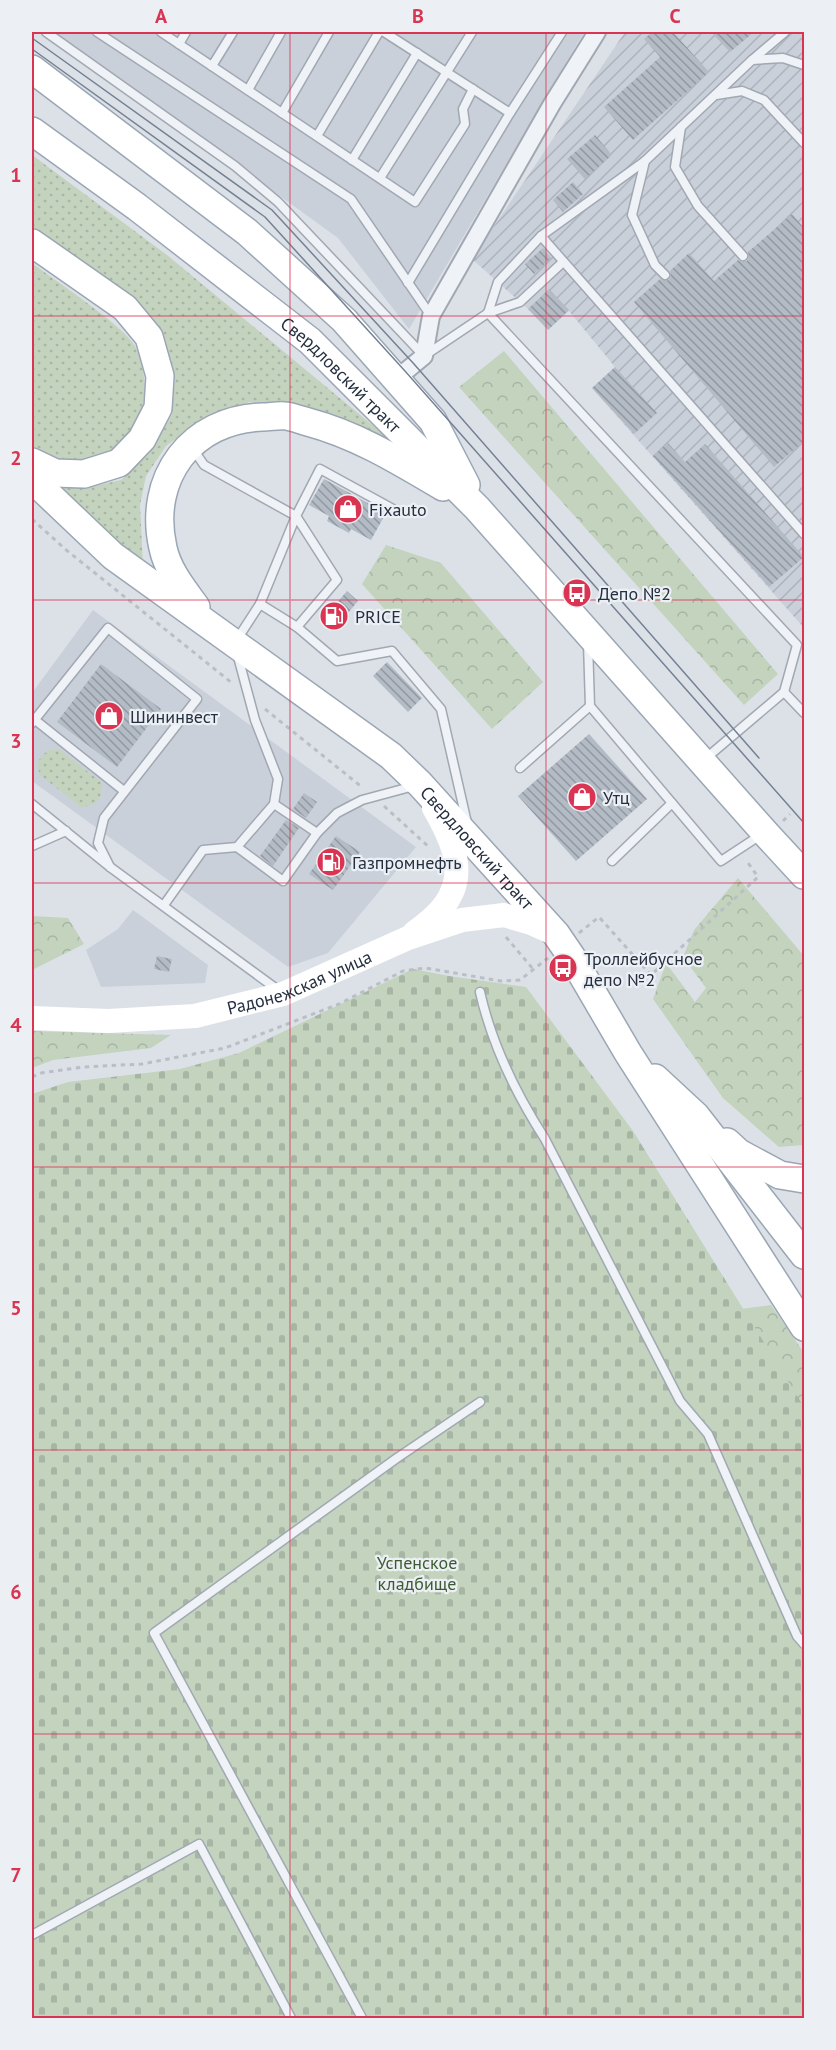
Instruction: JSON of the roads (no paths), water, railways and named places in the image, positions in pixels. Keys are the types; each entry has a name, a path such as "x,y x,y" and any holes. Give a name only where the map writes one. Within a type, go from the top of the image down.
{"main road":[{"path":"32,69 247,232 344,321 433,421 477,508"},
{"name":"Свердловский тракт","path":"32,131 137,207 310,341 477,508 804,875"},
{"path":"32,243 125,308 149,338 160,376 158,408 142,439 118,463 84,474 54,473 32,462"},
{"path":"224,637 176,581 163,549 159,514 172,468 189,444 219,425 247,417 285,416 337,430 381,451 477,508"},
{"name":"Свердловский тракт","path":"32,478 113,556 391,756 471,840 560,940 628,1053 804,1327"},
{"path":"766,834 804,887"},
{"path":"628,1053 739,1153 780,1174 804,1179"},
{"path":"696,1116 804,1255"}],"street":[{"path":"395,380 424,356 430,316 552,104 597,32"},
{"path":"408,938 432,918 450,897 458,873 449,834 420,784"},
{"name":"Радонежская улица","path":"32,1018 108,1021 195,1016 283,994 408,938 462,920 504,915 531,922 560,940"}],"lane":[{"path":"46,32 235,166 269,195 424,356 489,313 520,302 563,262"},
{"path":"97,32 351,199 430,316"},
{"path":"161,32 415,202 465,124 463,110 473,89"},
{"path":"179,44 186,32"},
{"path":"212,66 233,32"},
{"path":"248,90 281,32"},
{"path":"282,113 328,32"},
{"path":"316,136 379,32"},
{"path":"384,32 510,114"},
{"path":"380,178 472,32"},
{"path":"408,284 562,32"},
{"path":"489,313 498,282 541,236 645,161 785,32"},
{"path":"352,160 417,53"},
{"path":"752,60 783,58 804,65"},
{"path":"716,95 742,91 764,100 804,143"},
{"path":"681,127 675,167 698,206 743,256"},
{"path":"645,161 632,215 655,265 665,275"},
{"path":"541,236 804,534"},
{"path":"489,313 804,653"},
{"path":"189,444 204,465 296,516 337,580 297,627"},
{"path":"237,847 273,804 279,779 224,637 260,604 296,516 320,469 393,509"},
{"path":"260,604 297,627 337,661 392,651 441,709 471,840"},
{"path":"110,867 98,843 104,818 197,699 108,628 33,721 124,791"},
{"path":"587,630 590,706 722,861 766,834"},
{"path":"702,762 784,692 797,645"},
{"path":"784,692 804,713"},
{"path":"520,768 590,706"},
{"path":"164,905 203,850 237,847 283,882 316,833 337,813 362,800 420,784"},
{"path":"612,861 672,803"},
{"path":"32,804 110,867 283,994"},
{"path":"273,804 316,833"},
{"path":"32,846 66,831"},
{"path":"480,992 486,1019 521,1101 545,1138 680,1401 708,1434 797,1636 804,1644"},
{"path":"362,2019 154,1633 397,1458 480,1402"},
{"path":"32,1935 199,1844 291,2019"}],"tram line":[{"path":"32,38 272,210 414,364 759,758"},
{"path":"32,49 265,217 405,371 804,823"}],"place":[{"name":"Fixauto","path":"348,509"},
{"name":"Депо №2","path":"577,593"},
{"name":"PRICE","path":"334,616"},
{"name":"Шининвест","path":"109,716"},
{"name":"Утц","path":"582,797"},
{"name":"Газпромнефть","path":"331,862"},
{"name":"Троллейбусное депо №2","path":"563,968"}],"park label":[{"name":"Успенское кладбище","path":"417,1572"}]}
